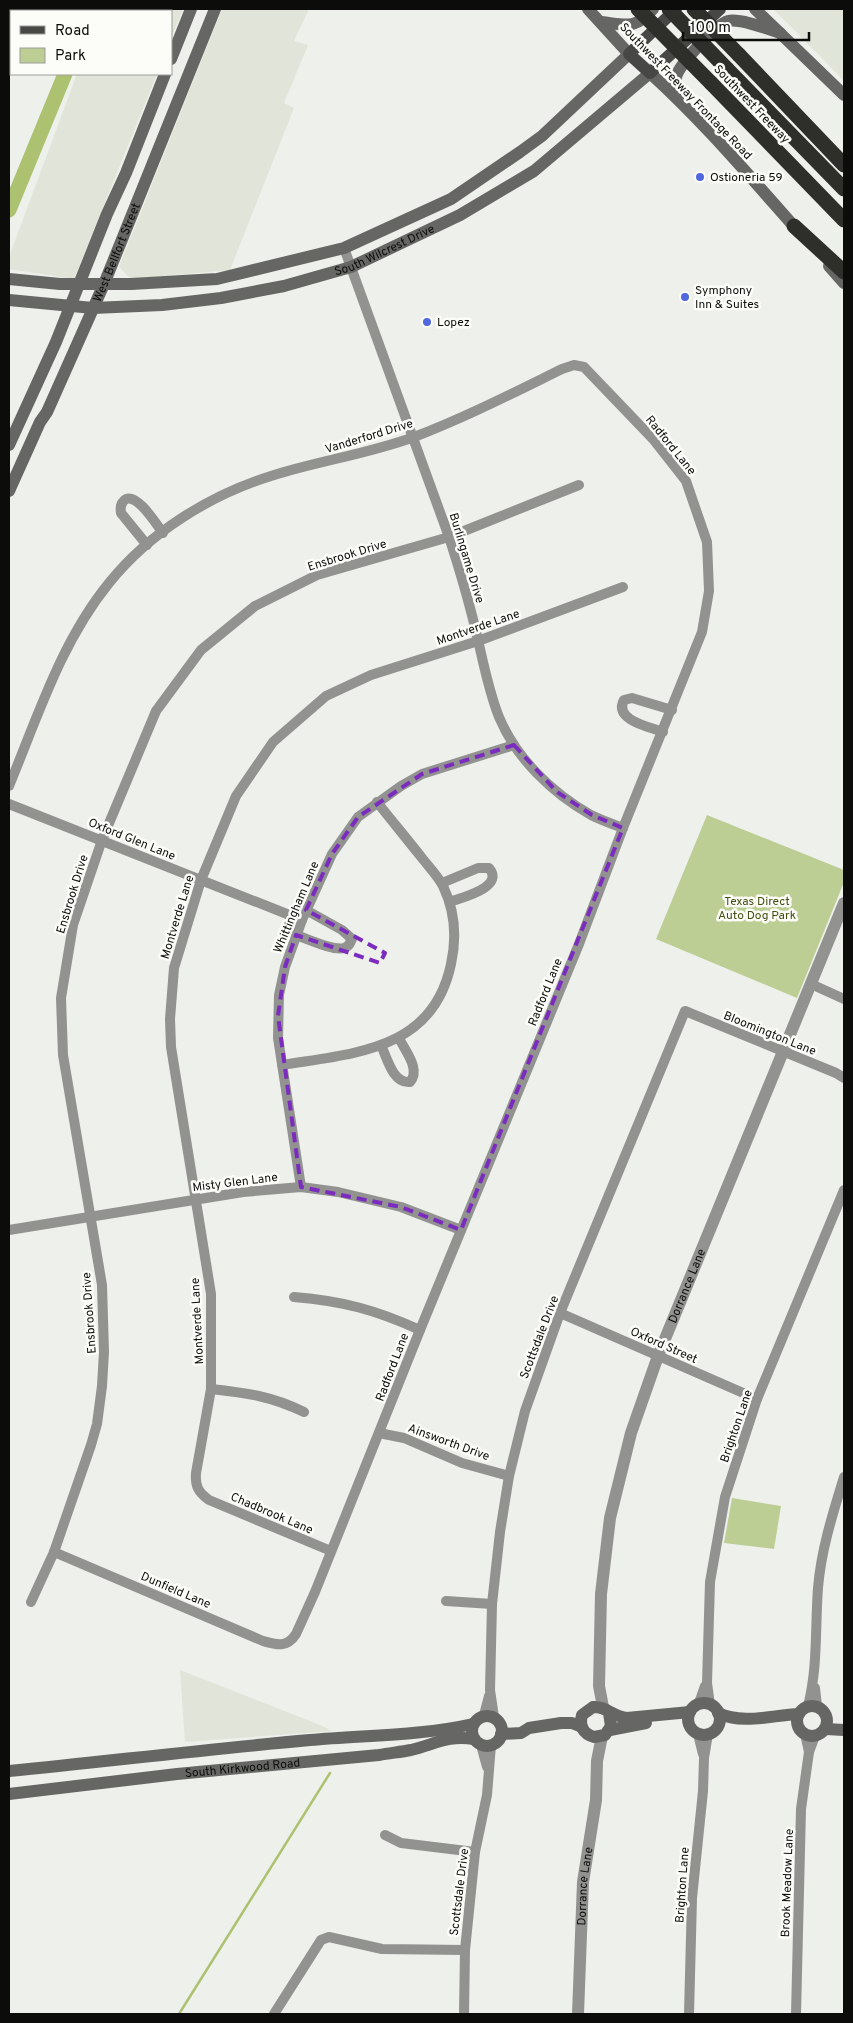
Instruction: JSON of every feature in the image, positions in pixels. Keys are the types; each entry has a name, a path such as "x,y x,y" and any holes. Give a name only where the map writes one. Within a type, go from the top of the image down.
{"highway":[{"name":"Southwest Freeway","path":"638,9 844,220"},
{"path":"669,9 844,189"},
{"name":"Southwest Freeway","path":"694,9 844,165"},
{"path":"794,226 844,272"}],"main road":[{"path":"172,56 191,9"},
{"name":"West Bellfort Street","path":"9,491 40,422 47,412 104,284 215,9"},
{"name":"Southwest Freeway Frontage Road","path":"588,9 630,54 675,96 844,283"},
{"path":"601,22 631,25 644,19 653,9"},
{"path":"630,54 676,9"},
{"path":"650,74 720,9"},
{"path":"755,9 844,95"},
{"path":"675,96 676,76 684,61 720,26 728,21 738,21 780,33"},
{"name":"South Wilcrest Drive","path":"9,279 60,284 104,284 217,279 344,248 451,199 520,152 549,129 630,54"},
{"name":"South Wilcrest Drive","path":"9,300 93,308 162,305 284,286 351,267 460,215 536,170 650,74"},
{"name":"West Bellfort Street","path":"9,445 70,306 106,214 126,173 165,75"},
{"path":"143,130 163,137"},
{"path":"451,199 460,215"},
{"path":"250,271 253,292"},
{"path":"22,416 40,422"},
{"path":"593,1729 585,1711 602,1709 617,1717 627,1718 701,1711 729,1718 844,1721"},
{"path":"593,1729 612,1722 602,1709"},
{"path":"701,1711 694,1731 812,1721 844,1730"},
{"path":"495,1723 498,1741 482,1743 471,1732 477,1718 495,1723 520,1733 528,1728 561,1723 572,1723 593,1729 665,1719 701,1711 719,1718 708,1731"},
{"name":"South Kirkwood Road","path":"9,1771 264,1744 441,1730 473,1724"},
{"path":"379,1735 380,1755"},
{"name":"South Kirkwood Road","path":"9,1794 177,1774 380,1755 411,1750 447,1738 458,1737 482,1743"},
{"path":"262,1766 264,1744"},
{"path":"174,1753 177,1774"},
{"path":"56,1766 60,1788"}],"street":[{"name":"Burlingame Drive","path":"344,248 450,537 492,697 500,718 514,745 540,777 557,792 592,815 623,828"},
{"name":"Vanderford Drive","path":"9,786 69,643 109,582 163,532 203,504 239,487 273,475 354,455 413,437 480,409 562,369 574,365 584,367"},
{"name":"Radford Lane","path":"289,1643 296,1634 306,1613 579,944 623,828 702,632 710,591 707,542 686,481 654,439 584,367"},
{"name":"Ensbrook Drive","path":"31,1602 54,1552 91,1445 97,1424 102,1386 104,1322 102,1285 63,1055 61,998 73,925 102,840 156,711 201,650 254,606 317,575 450,537 579,485"},
{"path":"147,545 121,513 121,505 124,500 130,498 137,500 163,532"},
{"name":"Montverde Lane","path":"204,1496 196,1485 196,1473 211,1389 211,1294 171,1047 170,1019 174,968 201,880 236,796 273,742 326,696 371,675 478,641 623,587"},
{"path":"662,732 624,716 622,704 624,700 632,698 672,710"},
{"name":"Whittingham Lane","path":"301,1187 278,1038 280,994 285,967 296,935 332,854 358,817 377,802 422,774 514,745"},
{"path":"282,1065 362,1051 399,1038 429,1013 440,996 450,971 455,945 454,923 450,902 442,883 377,802"},
{"name":"Oxford Glen Lane","path":"9,804 201,880 342,930 352,940 349,946 336,949 296,935"},
{"path":"442,883 478,868 489,868 492,872 491,884 450,902"},
{"name":"Dorrance Lane","path":"602,1709 598,1686 601,1594 610,1518 630,1433 658,1356 844,903"},
{"path":"811,984 844,999"},
{"name":"Bloomington Lane","path":"685,1011 836,1073 844,1078"},
{"name":"Scottsdale Drive","path":"495,1723 490,1690 492,1604 500,1532 509,1476 525,1411 560,1313 685,1011"},
{"path":"381,1045 398,1079 404,1083 410,1082 414,1077 415,1069 399,1038"},
{"name":"Misty Glen Lane","path":"9,1230 243,1192 301,1187 338,1192 401,1207 461,1230"},
{"name":"Brighton Lane","path":"701,1711 706,1683 710,1582 723,1506 757,1399 844,1190"},
{"path":"294,1297 361,1306 386,1314 420,1330"},
{"name":"Oxford Street","path":"560,1313 757,1399"},
{"path":"211,1389 253,1394 282,1401 304,1412"},
{"name":"Ainsworth Drive","path":"379,1433 404,1438 462,1463 509,1476"},
{"name":"Brook Meadow Lane","path":"796,2014 801,1809 812,1721 818,1586 829,1524 844,1477"},
{"name":"Chadbrook Lane","path":"204,1496 331,1551"},
{"name":"Dunfield Lane","path":"54,1552 263,1641 279,1645 289,1643"},
{"path":"446,1601 492,1604"},
{"name":"Dorrance Lane","path":"578,2014 583,1882 596,1800 597,1761 593,1729"},
{"name":"Brighton Lane","path":"689,2014 692,1898 708,1731"},
{"name":"Scottsdale Drive","path":"464,2014 465,1950 475,1852 487,1795 488,1773 482,1743"},
{"path":"385,1836 401,1843 475,1852"},
{"path":"274,2014 321,1940 329,1937 382,1949 465,1950"}],"highlighted area":[{"path":"514,745 557,792 592,815 623,828 461,1230 401,1207 301,1187 278,1016 285,967 296,935 380,963 385,953 306,910 332,854 358,817 422,774"}],"shaded area":[{"path":"183,9 172,36 172,10 100,10"},
{"path":"222,9 309,9 294,41 308,45 284,103 294,108 230,270 131,279 119,267"},
{"path":"773,9 844,9 844,81 822,58"},
{"path":"77,75 157,75 74,279 9,269 9,257"},
{"path":"180,1670 320,1725 332,1731 185,1742"}],"green space":[{"name":"Texas Direct Auto Dog Park","path":"707,815 844,870 844,882 797,998 656,939"},
{"path":"732,1498 781,1506 774,1549 724,1543"}],"waterway":[{"path":"9,210 65,75"},
{"path":"179,2014 330,1773"}],"place":[{"name":"Ostioneria 59","path":"700,177"},
{"name":"Symphony Inn & Suites","path":"685,297"},
{"name":"Lopez","path":"427,322"}]}
